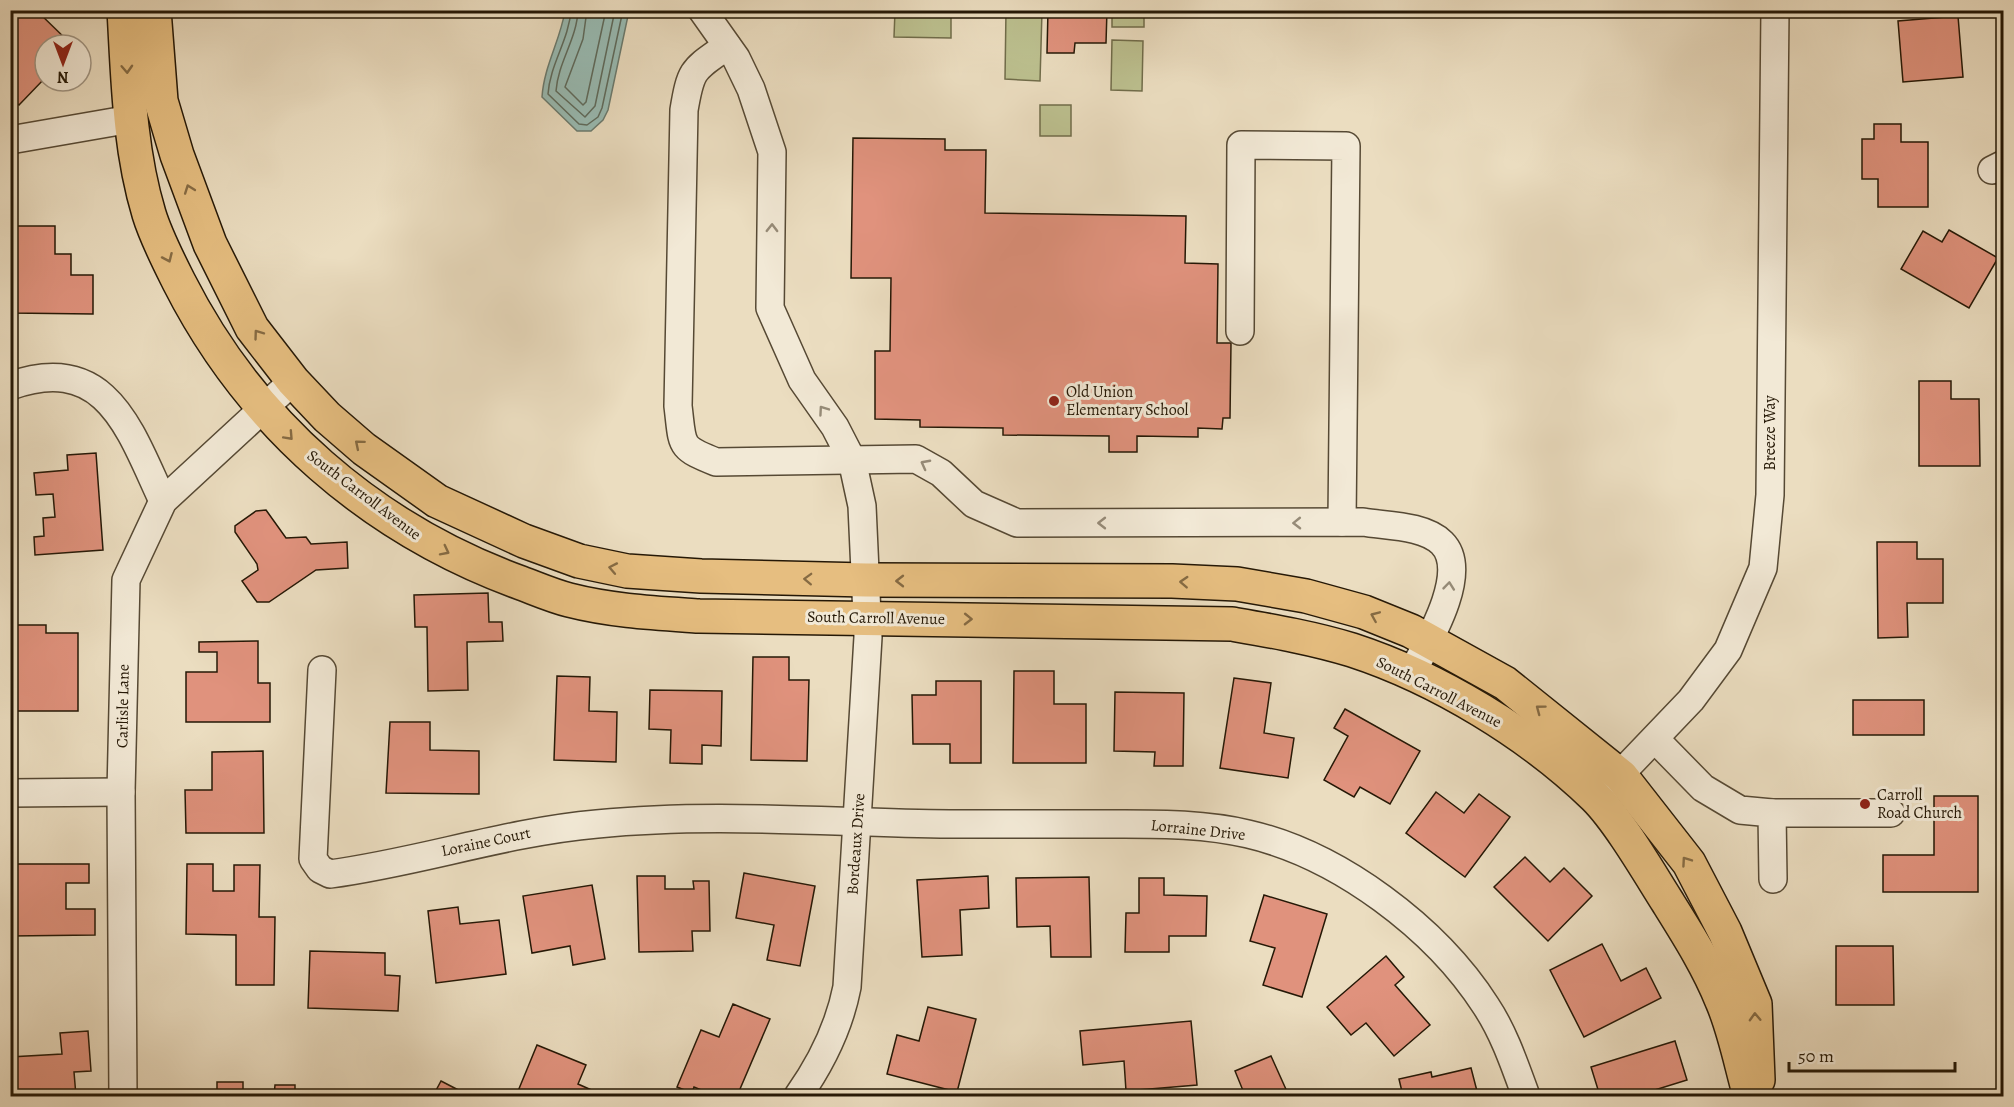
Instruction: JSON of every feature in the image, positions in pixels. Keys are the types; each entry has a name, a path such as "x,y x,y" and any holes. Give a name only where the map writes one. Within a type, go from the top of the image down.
{"main road":[{"name":"South Carroll Avenue","path":"124,10 136,162 150,215 168,261 192,308 219,351 262,407 299,446 339,481 416,536 464,560 568,600 622,611 699,616 1232,624 1298,636 1351,650 1411,674 1502,722 1537,746 1596,798 1659,888 1691,940 1723,1001 1750,1096"},
{"path":"154,10 161,101 210,244 252,328 293,381 327,417 364,449 437,501 481,524 579,561 627,571 701,576 866,580 1160,581 1237,584 1306,597 1364,612 1429,640 1505,683 1621,776 1689,863 1725,932 1755,1004 1759,1096"}],"street":[{"name":"Bordeaux Drive","path":"702,10 727,46 751,89 772,152 770,308 802,380 835,427 852,460 862,506 868,618 847,987 841,1018 830,1044 798,1096"},
{"name":"Breeze Way","path":"1596,798 1621,776 1691,700 1728,650 1763,568 1770,495 1775,10"},
{"path":"727,46 698,67 689,78 684,110 678,406 682,441 688,451 716,462 916,459 941,473 974,504 1017,523 1363,522 1417,531 1441,542 1451,557 1449,595 1411,674"},
{"path":"10,140 131,120"},
{"path":"1239,331 1241,145 1346,146 1342,522"},
{"path":"10,386 44,378 80,380 107,397 129,429 163,501"},
{"name":"Carlisle Lane","path":"123,1096 121,792 126,580 163,501 262,407 293,381"},
{"name":"Loraine Court","path":"322,670 313,860 320,869 330,874 521,833 598,823 683,819 857,823"},
{"path":"1654,739 1703,788 1740,810 1772,813 1891,813"},
{"path":"10,794 121,792"},
{"path":"1772,813 1773,879"},
{"name":"Lorraine Drive","path":"857,823 1157,824 1204,827 1249,834 1299,852 1345,875 1387,903 1425,933 1460,969 1487,1008 1510,1053 1526,1096"}],"green space":[{"path":"895,11 951,11 951,38 894,37"},
{"path":"1006,11 1042,11 1040,81 1005,79"},
{"path":"1112,11 1144,11 1144,27 1112,27"},
{"path":"1112,40 1143,41 1142,91 1111,90"},
{"path":"1040,105 1071,105 1071,136 1040,136"}],"water":[{"path":"565,11 629,11 608,110 603,120 591,131 577,131 542,97 543,86"}],"building":[{"path":"10,10 36,10 60,33 33,33 33,90 19,105 10,98"},
{"path":"1048,10 1107,10 1106,43 1075,43 1074,53 1047,53"},
{"path":"1958,16 1963,77 1903,82 1898,21"},
{"path":"1874,124 1901,124 1901,142 1928,142 1928,207 1878,207 1878,179 1862,179 1862,139 1874,139"},
{"name":"Old Union Elementary School","path":"853,138 945,139 945,150 986,150 985,213 1186,216 1185,263 1218,264 1217,343 1231,343 1230,418 1223,418 1222,429 1198,428 1198,437 1137,436 1137,452 1109,452 1109,436 1003,435 1003,428 920,427 920,420 875,419 875,351 890,351 891,278 851,278"},
{"path":"10,226 55,226 55,254 71,254 71,275 93,275 93,314 10,313"},
{"path":"1949,230 1998,258 1969,308 1901,269 1923,231 1942,242"},
{"path":"1919,381 1951,381 1951,399 1979,399 1980,466 1919,466"},
{"path":"96,453 103,550 35,555 34,537 44,536 43,518 55,517 53,494 36,495 34,473 68,470 67,455"},
{"path":"266,510 286,538 306,537 311,544 347,542 348,568 316,570 269,602 257,602 242,581 258,570 257,564 235,532 235,526 256,511"},
{"path":"1877,542 1917,542 1917,559 1943,559 1943,603 1907,603 1908,637 1878,638"},
{"path":"488,593 489,622 502,622 503,641 467,642 468,690 428,691 427,627 415,627 414,595"},
{"path":"12,625 46,625 46,633 78,633 78,711 10,711"},
{"path":"258,641 258,683 270,683 270,722 186,722 186,672 217,672 217,652 199,652 199,642"},
{"path":"753,657 789,657 789,680 809,680 807,761 751,760"},
{"path":"1014,671 1054,671 1054,704 1086,704 1086,763 1013,763"},
{"path":"557,676 590,677 589,711 617,712 616,762 554,760"},
{"path":"1234,678 1271,683 1264,733 1294,738 1288,778 1220,768"},
{"path":"936,681 981,681 981,763 950,763 950,744 913,744 912,695 936,695"},
{"path":"650,690 722,691 721,746 702,745 702,764 670,763 671,730 649,729"},
{"path":"1115,692 1184,693 1183,766 1154,766 1155,752 1114,751"},
{"path":"1853,700 1924,700 1924,735 1853,735"},
{"path":"1345,709 1420,751 1390,804 1360,787 1354,797 1324,780 1348,736 1334,728"},
{"path":"390,722 430,722 430,750 479,751 479,794 386,793"},
{"path":"263,751 264,833 186,833 185,790 212,790 212,752"},
{"path":"1436,792 1464,813 1479,794 1510,817 1465,877 1406,833"},
{"path":"1934,796 1978,796 1978,892 1883,892 1883,855 1934,855"},
{"path":"1525,857 1550,882 1564,868 1592,896 1548,941 1494,887"},
{"path":"10,864 89,864 89,883 66,883 66,909 95,909 95,935 10,936"},
{"path":"187,864 213,864 213,891 234,891 234,865 260,865 259,917 275,917 274,985 236,985 236,935 186,934"},
{"path":"744,873 815,886 800,966 767,960 774,925 736,918"},
{"path":"637,876 665,876 665,889 694,889 693,881 709,881 710,931 692,931 693,951 639,952"},
{"path":"988,876 989,908 960,910 962,955 922,957 917,880"},
{"path":"1089,877 1091,957 1051,957 1050,926 1017,927 1016,878"},
{"path":"1139,878 1164,878 1164,895 1207,896 1206,936 1169,936 1169,952 1125,952 1126,913 1139,913"},
{"path":"592,885 605,959 573,965 570,946 532,953 523,896"},
{"path":"1264,895 1327,914 1302,997 1263,985 1275,948 1250,941"},
{"path":"458,907 460,924 499,920 506,974 436,983 428,911"},
{"path":"1602,944 1621,981 1646,968 1661,998 1584,1037 1550,970"},
{"path":"1836,946 1893,946 1894,1005 1836,1005"},
{"path":"310,951 385,953 385,975 400,976 398,1011 308,1008"},
{"path":"1386,956 1404,977 1395,985 1430,1025 1394,1056 1366,1023 1351,1035 1327,1007"},
{"path":"733,1004 770,1019 737,1096 716,1096 694,1087 692,1093 677,1087 701,1030 719,1037"},
{"path":"928,1007 976,1019 957,1092 887,1074 897,1035 919,1041"},
{"path":"1191,1021 1197,1085 1126,1091 1124,1061 1083,1065 1080,1031"},
{"path":"88,1031 91,1071 74,1072 76,1096 10,1096 10,1057 62,1054 60,1033"},
{"path":"1675,1041 1687,1080 1645,1093 1646,1096 1600,1096 1591,1067"},
{"path":"537,1045 586,1065 578,1084 605,1096 516,1096"},
{"path":"1271,1056 1289,1096 1235,1096 1244,1093 1235,1071"},
{"path":"1471,1068 1477,1091 1469,1093 1470,1096 1403,1096 1399,1079 1431,1072 1432,1077"},
{"path":"441,1081 470,1096 433,1096"},
{"path":"217,1082 243,1082 243,1096 217,1096"},
{"path":"275,1085 295,1085 295,1096 274,1096"}],"place":[{"name":"Old Union Elementary School","path":"1054,401"},
{"name":"Carroll Road Church","path":"1865,804"}]}
